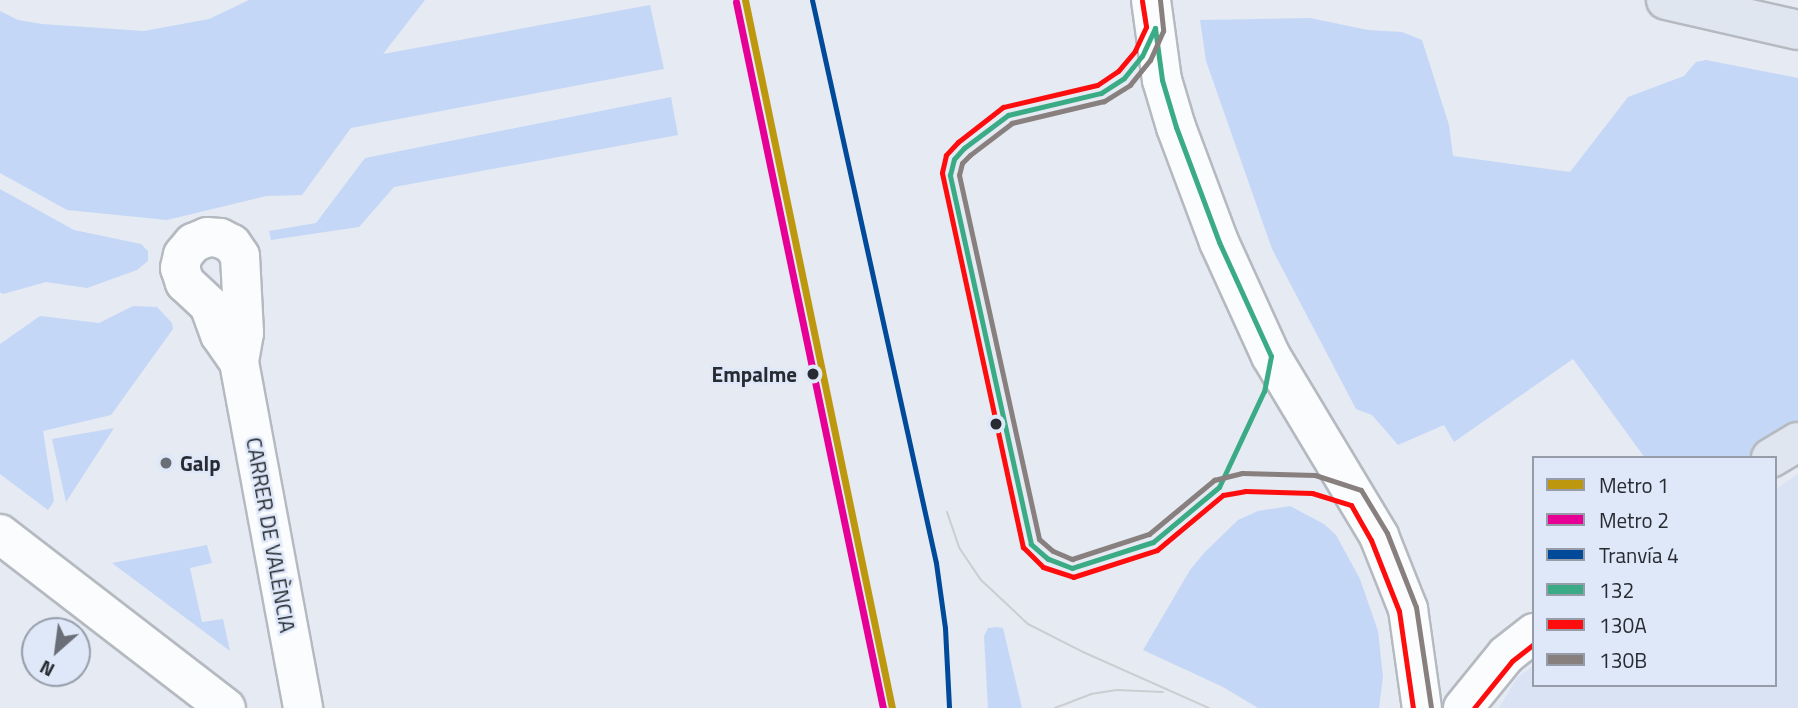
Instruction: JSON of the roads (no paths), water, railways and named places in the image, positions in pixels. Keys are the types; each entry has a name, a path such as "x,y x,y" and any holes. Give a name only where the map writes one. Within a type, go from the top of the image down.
{"highway":[{"path":"1666,0 1798,30"},
{"path":"1774,456 1798,442"}],"street":[{"path":"1152,7 1162,80 1176,127 1219,242 1271,356 1379,536 1399,585 1408,609 1417,653 1422,708"},
{"name":"CARRER DE VALÈNCIA","path":"239,362 303,708"},
{"path":"0,534 226,708"},
{"path":"1463,708 1506,655 1532,635"}],"tram line":[{"name":"4","path":"812,0 936,563 945,628 949,708"},
{"path":"947,512 960,549 980,579 1028,624 1083,652 1209,708"},
{"path":"1055,708 1091,694 1117,690 1163,692"}],"metro line":[{"name":"1","path":"745,0 892,708"},
{"name":"2","path":"736,2 883,708"}],"place":[{"name":"Empalme","path":"813,374"},
{"name":"Galp","path":"166,463"}]}
